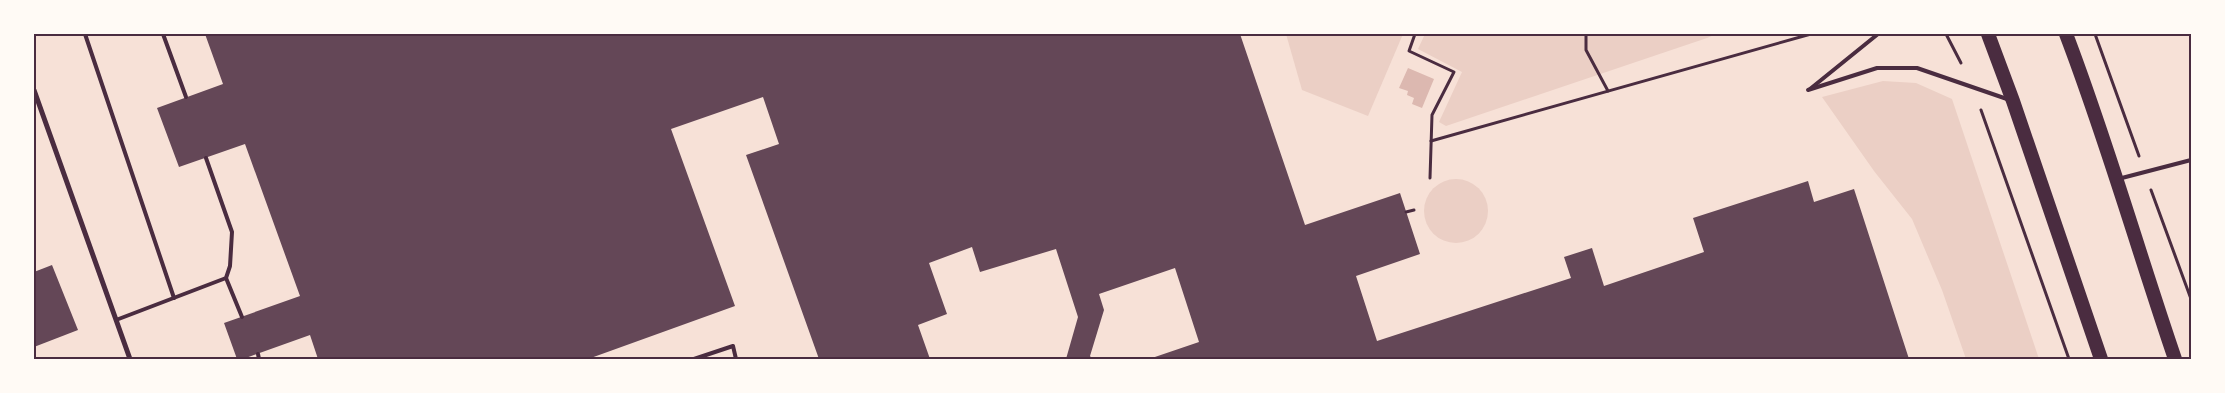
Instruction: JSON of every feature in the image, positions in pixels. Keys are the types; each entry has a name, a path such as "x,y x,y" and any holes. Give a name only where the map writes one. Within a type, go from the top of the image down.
{"highway":[{"path":"1988,34 2013,101 2101,359"},
{"path":"2066,34 2085,83 2175,359"}],"street":[{"path":"34,90 130,359"}],"lane":[{"path":"85,34 174,298"},
{"path":"163,34 186,97"},
{"path":"1878,34 1808,90 1877,68 1917,68 2013,101"},
{"path":"206,158 232,232 230,266 226,278 242,317"},
{"path":"2115,179 2191,160"},
{"path":"116,320 226,278"},
{"path":"694,359 733,346 736,359"},
{"path":"258,354 260,359"}],"path":[{"path":"1414,34 1409,52 1454,72 1432,116 1430,178"},
{"path":"1586,34 1586,50 1608,91"},
{"path":"1431,141 1811,34"},
{"path":"1946,34 1974,88 2069,359"},
{"path":"1406,212 1414,210"}],"shaded area":[{"path":"1286,34 1403,34 1368,116 1302,90"},
{"path":"1425,34 1716,34 1446,126 1439,122 1462,72 1418,49"},
{"path":"1408,68 1434,79 1422,108 1412,104 1414,98 1407,95 1408,91 1399,88"},
{"path":"1883,81 1916,83 1952,99 2039,359 1966,359 1942,290 1912,219 1874,171 1822,97"},
{"path":"1456,179 1468,181 1479,188 1486,199 1488,211 1486,223 1479,234 1468,241 1456,243 1444,241 1433,234 1426,223 1424,211 1426,199 1433,188 1444,181"}],"building":[{"path":"205,34 1240,34 1305,225 1400,193 1420,254 1356,276 1377,341 1571,278 1564,257 1592,248 1604,286 1704,252 1693,218 1808,181 1814,202 1854,189 1909,359 1149,359 1199,342 1175,268 1099,294 1104,310 1090,356 1092,359 1066,359 1078,317 1056,249 980,272 972,247 929,263 947,314 918,325 930,359 819,359 746,155 779,144 763,97 671,129 735,306 588,359 318,359 310,335 243,359 237,359 224,323 300,296 245,144 179,167 157,108 223,84"},
{"path":"52,265 78,330 34,347 34,272"}]}
